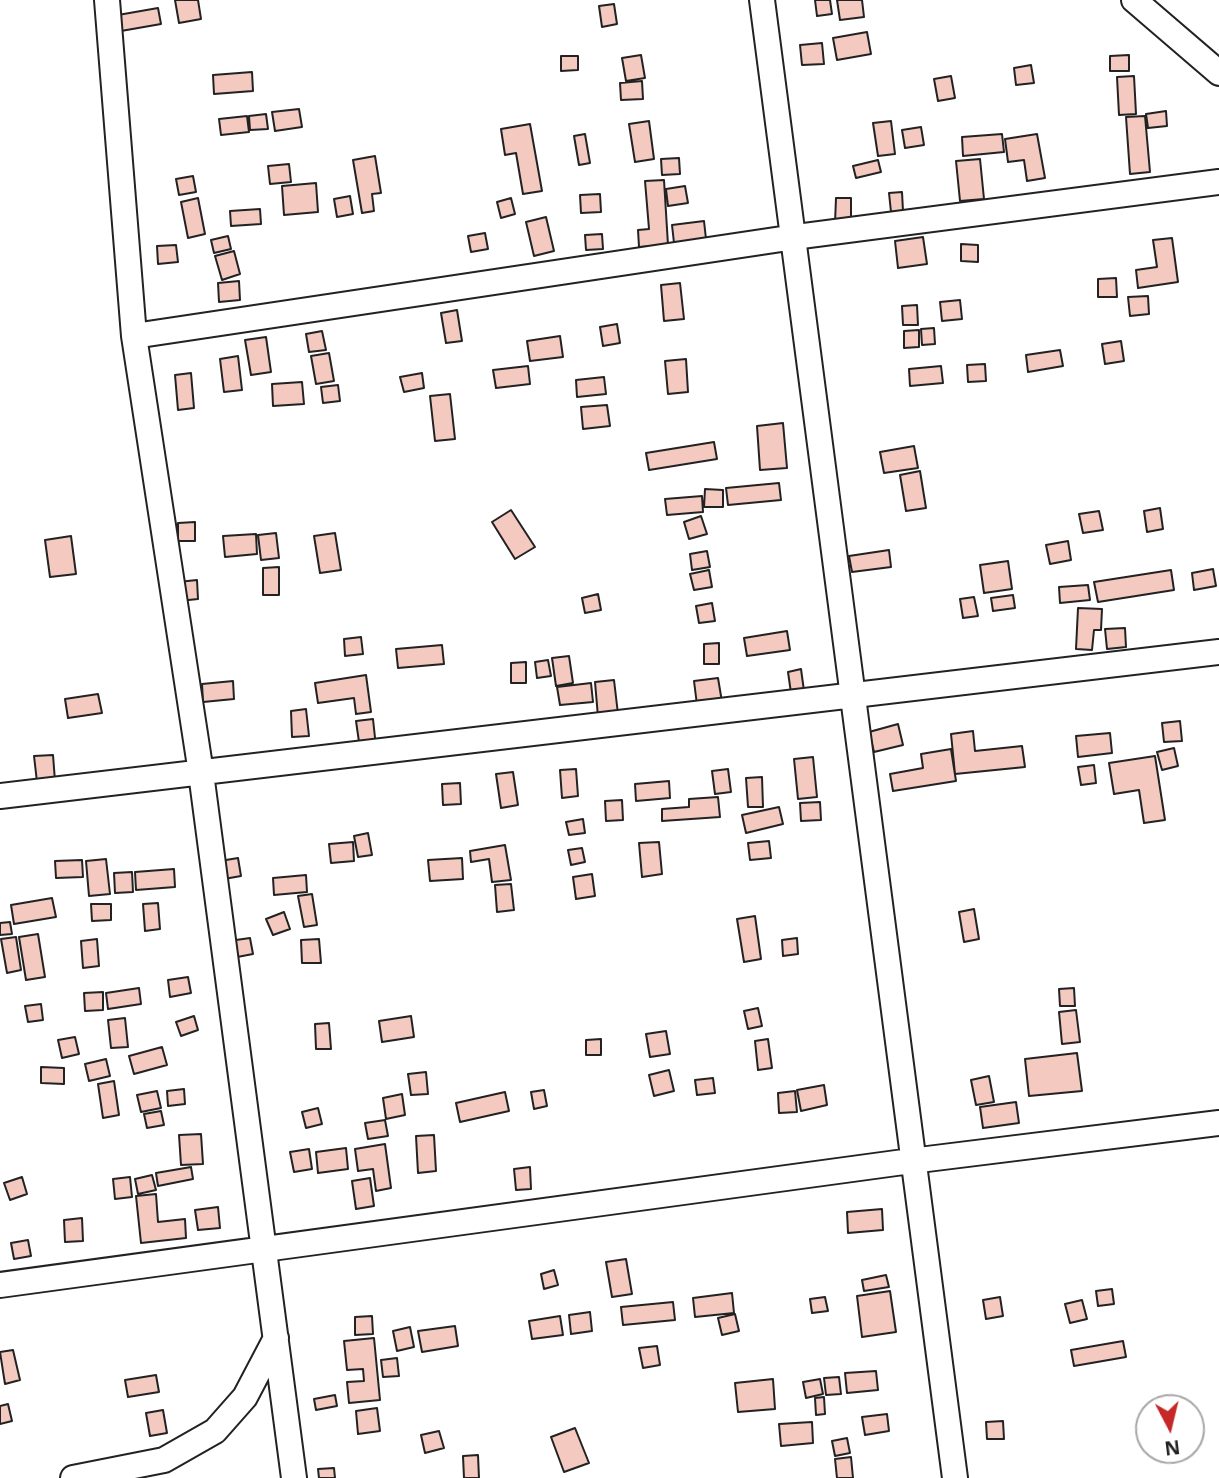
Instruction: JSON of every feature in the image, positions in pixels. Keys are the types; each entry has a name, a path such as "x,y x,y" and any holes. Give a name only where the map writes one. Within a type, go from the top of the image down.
{"street":[{"path":"107,0 134,336 201,773 294,1478"},
{"path":"762,0 854,694 911,1161 955,1478"},
{"path":"1134,0 1219,73"},
{"path":"134,336 795,237 1219,182"},
{"path":"0,796 1219,652"},
{"path":"0,1284 911,1161 1219,1123"},
{"path":"74,1478 164,1460 215,1431 245,1396 276,1338"}],"building":[{"path":"175,0 198,0 201,19 179,23"},
{"path":"815,0 830,0 832,14 817,16"},
{"path":"837,0 862,0 864,17 840,20"},
{"path":"614,4 617,24 602,27 599,6"},
{"path":"158,8 161,24 121,31 118,15"},
{"path":"867,32 871,54 837,60 833,38"},
{"path":"822,43 824,64 802,65 800,45"},
{"path":"641,55 645,78 626,81 622,58"},
{"path":"1129,55 1129,71 1110,71 1110,56"},
{"path":"561,56 578,56 578,70 561,71"},
{"path":"1031,65 1034,83 1016,85 1014,68"},
{"path":"252,72 253,91 214,94 213,75"},
{"path":"951,76 955,98 938,101 934,79"},
{"path":"1134,76 1136,114 1119,115 1117,77"},
{"path":"642,81 643,99 621,100 620,83"},
{"path":"299,109 302,127 275,131 272,112"},
{"path":"1166,111 1167,126 1148,128 1146,114"},
{"path":"266,114 268,129 250,130 249,116"},
{"path":"247,116 249,132 221,135 219,119"},
{"path":"1145,116 1150,172 1130,174 1126,117"},
{"path":"649,121 654,159 635,162 629,124"},
{"path":"891,121 895,154 878,156 873,123"},
{"path":"530,124 542,191 523,194 516,153 505,155 501,129"},
{"path":"921,127 924,145 905,148 902,130"},
{"path":"585,134 590,163 579,165 574,136"},
{"path":"1002,134 1004,152 963,156 962,137"},
{"path":"1037,134 1045,178 1027,181 1024,160 1008,162 1005,139"},
{"path":"375,156 381,193 372,194 374,211 362,213 353,160"},
{"path":"679,158 680,174 662,175 661,159"},
{"path":"980,159 984,199 960,201 956,161"},
{"path":"878,160 881,172 856,178 853,166"},
{"path":"289,164 291,182 270,184 268,166"},
{"path":"193,176 196,192 179,195 176,179"},
{"path":"664,180 668,245 639,247 638,230 649,229 645,181"},
{"path":"316,183 318,212 284,215 282,186"},
{"path":"685,186 688,203 668,206 666,189"},
{"path":"902,192 903,211 891,212 889,193"},
{"path":"600,194 601,212 581,213 580,195"},
{"path":"350,196 353,214 337,217 334,199"},
{"path":"198,198 205,234 188,238 181,202"},
{"path":"511,198 515,214 501,218 497,202"},
{"path":"836,198 851,198 851,224 835,223"},
{"path":"260,209 261,224 231,226 230,211"},
{"path":"546,217 554,251 534,256 526,222"},
{"path":"704,221 706,239 674,243 672,225"},
{"path":"485,233 488,249 471,252 468,236"},
{"path":"602,234 603,249 586,250 585,235"},
{"path":"228,236 231,249 214,253 211,240"},
{"path":"923,237 927,264 898,268 895,241"},
{"path":"1172,238 1178,282 1138,288 1136,270 1157,267 1153,240"},
{"path":"961,244 978,245 978,262 961,261"},
{"path":"176,245 178,262 158,264 157,246"},
{"path":"234,251 240,274 222,280 215,256"},
{"path":"1116,278 1117,297 1098,297 1098,279"},
{"path":"239,281 240,300 219,302 218,283"},
{"path":"680,283 684,319 664,321 661,285"},
{"path":"1148,296 1149,314 1130,316 1128,297"},
{"path":"960,300 962,319 942,321 940,302"},
{"path":"917,305 918,325 903,325 902,306"},
{"path":"457,310 462,341 446,343 441,313"},
{"path":"617,324 620,343 603,346 600,327"},
{"path":"934,328 935,344 922,345 921,329"},
{"path":"919,330 919,347 904,348 904,331"},
{"path":"322,331 326,350 309,352 306,334"},
{"path":"560,336 563,357 530,361 527,341"},
{"path":"266,337 271,372 251,375 245,340"},
{"path":"1121,341 1124,361 1105,364 1102,344"},
{"path":"1060,350 1063,366 1028,372 1026,355"},
{"path":"329,353 334,381 316,384 311,356"},
{"path":"238,356 242,390 224,392 220,359"},
{"path":"686,359 688,392 668,394 665,361"},
{"path":"985,364 986,381 968,382 967,365"},
{"path":"528,366 530,384 496,388 493,370"},
{"path":"941,366 943,383 910,386 909,369"},
{"path":"191,373 194,408 178,410 175,375"},
{"path":"422,373 424,388 404,392 400,377"},
{"path":"604,377 606,394 577,397 576,380"},
{"path":"302,382 304,404 273,406 272,384"},
{"path":"338,385 340,401 323,403 321,387"},
{"path":"450,394 455,439 435,441 430,396"},
{"path":"607,405 610,426 583,429 581,407"},
{"path":"783,423 787,468 760,470 757,426"},
{"path":"714,442 717,459 649,470 646,453"},
{"path":"914,446 918,468 884,473 880,452"},
{"path":"920,471 926,508 906,511 900,475"},
{"path":"779,483 781,500 728,505 726,488"},
{"path":"705,489 723,490 723,507 704,507"},
{"path":"702,496 703,512 667,515 665,499"},
{"path":"1160,508 1163,529 1147,532 1144,511"},
{"path":"511,510 535,547 515,559 492,522"},
{"path":"1099,511 1103,530 1083,533 1079,514"},
{"path":"701,516 707,534 689,539 684,522"},
{"path":"195,522 195,541 178,541 178,523"},
{"path":"276,533 279,558 261,560 258,535"},
{"path":"335,533 341,570 320,573 314,536"},
{"path":"256,534 257,554 225,557 223,536"},
{"path":"71,536 76,574 50,577 45,540"},
{"path":"1068,541 1071,560 1050,564 1046,545"},
{"path":"889,550 891,567 852,572 849,556"},
{"path":"707,551 710,567 692,570 690,554"},
{"path":"1008,561 1012,589 984,593 980,565"},
{"path":"279,567 279,595 263,595 263,568"},
{"path":"1213,569 1216,586 1194,590 1192,573"},
{"path":"709,570 712,587 694,590 690,574"},
{"path":"1171,570 1174,590 1098,602 1094,582"},
{"path":"197,580 198,599 179,601 178,582"},
{"path":"1088,585 1090,600 1060,603 1059,587"},
{"path":"598,594 601,610 585,613 582,598"},
{"path":"1013,595 1015,608 993,611 991,598"},
{"path":"974,597 978,616 963,618 960,599"},
{"path":"712,603 715,621 699,623 696,606"},
{"path":"1078,608 1102,609 1101,630 1094,630 1092,650 1076,649"},
{"path":"1125,628 1126,647 1107,649 1105,629"},
{"path":"787,631 790,650 747,656 744,638"},
{"path":"361,637 363,654 345,656 344,639"},
{"path":"719,643 719,664 704,664 704,644"},
{"path":"442,645 444,664 398,668 396,649"},
{"path":"569,656 573,683 556,686 552,658"},
{"path":"548,660 551,676 537,678 535,662"},
{"path":"526,662 526,683 511,683 511,663"},
{"path":"801,669 804,691 791,693 788,672"},
{"path":"366,675 371,712 356,714 354,698 318,703 315,683"},
{"path":"718,678 722,702 697,705 694,681"},
{"path":"614,680 618,714 598,717 595,682"},
{"path":"233,681 234,699 203,702 202,684"},
{"path":"591,683 593,702 560,705 557,687"},
{"path":"98,694 102,713 68,718 65,699"},
{"path":"306,709 309,736 292,737 291,711"},
{"path":"373,719 376,747 360,749 356,721"},
{"path":"1180,721 1182,741 1164,742 1162,723"},
{"path":"898,724 903,745 874,752 869,732"},
{"path":"973,731 975,751 1022,746 1025,767 955,774 951,734"},
{"path":"1110,733 1112,753 1078,757 1076,736"},
{"path":"1174,748 1178,766 1162,770 1157,752"},
{"path":"951,749 956,781 893,791 890,774 923,768 921,754"},
{"path":"53,755 55,781 37,782 34,756"},
{"path":"1155,756 1165,820 1144,823 1139,790 1114,794 1109,763"},
{"path":"813,757 817,797 798,799 794,759"},
{"path":"1094,765 1096,783 1081,785 1078,767"},
{"path":"576,769 578,796 562,798 560,770"},
{"path":"728,769 731,792 715,794 712,771"},
{"path":"513,772 518,805 501,808 496,774"},
{"path":"762,777 763,807 748,807 746,778"},
{"path":"669,781 670,798 636,801 635,784"},
{"path":"460,783 461,804 443,805 442,784"},
{"path":"718,797 720,817 662,821 662,809 689,807 689,799"},
{"path":"622,800 623,820 606,821 605,801"},
{"path":"820,802 821,820 801,821 800,803"},
{"path":"779,807 783,824 746,833 742,815"},
{"path":"583,819 585,833 569,835 566,822"},
{"path":"368,833 372,855 358,857 354,836"},
{"path":"769,841 771,858 750,860 748,843"},
{"path":"353,842 354,861 331,863 329,844"},
{"path":"659,842 662,874 642,877 639,843"},
{"path":"505,845 511,880 492,882 489,859 471,862 470,851"},
{"path":"582,848 585,862 571,865 568,850"},
{"path":"238,858 241,876 224,879 220,861"},
{"path":"462,858 463,879 430,881 428,860"},
{"path":"106,859 110,894 89,896 86,861"},
{"path":"82,860 83,877 56,878 55,861"},
{"path":"174,869 175,887 136,890 135,872"},
{"path":"132,872 133,892 115,893 114,873"},
{"path":"592,874 595,896 576,899 573,877"},
{"path":"306,875 307,892 274,895 273,878"},
{"path":"511,884 514,910 497,912 495,885"},
{"path":"312,894 317,925 304,927 298,896"},
{"path":"52,898 56,917 14,924 11,905"},
{"path":"158,903 160,929 145,931 143,904"},
{"path":"91,904 111,904 111,920 92,921"},
{"path":"974,909 979,939 964,942 959,912"},
{"path":"284,912 290,929 273,935 266,919"},
{"path":"755,916 761,959 744,962 737,919"},
{"path":"10,922 12,934 0,935 0,923"},
{"path":"38,934 45,977 26,980 19,937"},
{"path":"16,937 21,970 7,973 1,939"},
{"path":"250,938 253,954 232,958 229,941"},
{"path":"797,938 798,954 783,956 782,940"},
{"path":"97,939 99,966 83,968 81,941"},
{"path":"319,939 321,963 302,963 301,940"},
{"path":"188,977 191,993 170,997 168,980"},
{"path":"139,988 141,1004 108,1009 106,993"},
{"path":"1074,988 1075,1006 1060,1006 1059,989"},
{"path":"103,992 103,1010 85,1011 84,993"},
{"path":"41,1004 43,1020 28,1022 25,1006"},
{"path":"758,1008 762,1026 748,1029 744,1011"},
{"path":"1076,1010 1080,1042 1062,1044 1059,1012"},
{"path":"194,1016 198,1030 181,1036 176,1022"},
{"path":"411,1016 414,1037 382,1042 379,1021"},
{"path":"125,1018 128,1047 111,1048 108,1020"},
{"path":"329,1023 331,1049 316,1049 315,1024"},
{"path":"666,1031 670,1054 650,1057 646,1034"},
{"path":"75,1037 79,1054 62,1058 58,1040"},
{"path":"601,1039 601,1055 586,1055 586,1040"},
{"path":"768,1039 772,1068 758,1070 755,1041"},
{"path":"162,1047 167,1065 134,1074 129,1056"},
{"path":"1077,1053 1082,1091 1029,1096 1025,1059"},
{"path":"106,1059 110,1076 89,1081 85,1064"},
{"path":"41,1067 64,1068 64,1084 41,1083"},
{"path":"669,1070 674,1091 654,1096 649,1075"},
{"path":"426,1072 428,1094 411,1095 408,1074"},
{"path":"989,1076 994,1102 976,1105 971,1080"},
{"path":"713,1078 715,1093 697,1095 695,1080"},
{"path":"114,1081 119,1115 103,1118 98,1084"},
{"path":"824,1085 827,1105 801,1111 797,1090"},
{"path":"184,1089 185,1104 168,1106 167,1091"},
{"path":"544,1090 547,1106 534,1109 531,1092"},
{"path":"157,1091 161,1108 141,1112 137,1095"},
{"path":"795,1091 797,1112 779,1113 778,1093"},
{"path":"505,1092 509,1111 460,1122 456,1103"},
{"path":"402,1094 405,1115 386,1119 383,1098"},
{"path":"1016,1102 1019,1123 983,1128 980,1107"},
{"path":"318,1108 322,1124 306,1128 302,1112"},
{"path":"161,1111 164,1125 147,1128 144,1114"},
{"path":"385,1120 388,1136 368,1139 365,1123"},
{"path":"201,1134 203,1164 181,1165 179,1135"},
{"path":"434,1135 436,1171 418,1173 416,1136"},
{"path":"385,1144 391,1188 376,1191 373,1169 358,1171 355,1149"},
{"path":"346,1148 348,1169 318,1173 316,1152"},
{"path":"309,1149 312,1169 294,1172 290,1152"},
{"path":"191,1167 193,1179 158,1186 156,1173"},
{"path":"530,1167 531,1189 516,1190 514,1169"},
{"path":"152,1175 156,1190 138,1194 135,1179"},
{"path":"22,1177 27,1194 10,1200 4,1183"},
{"path":"130,1177 132,1197 115,1199 113,1179"},
{"path":"370,1178 374,1206 356,1209 352,1181"},
{"path":"156,1194 158,1222 185,1219 186,1238 141,1243 136,1196"},
{"path":"218,1207 220,1228 198,1230 195,1210"},
{"path":"882,1209 883,1230 848,1233 847,1212"},
{"path":"82,1218 83,1241 65,1242 64,1220"},
{"path":"28,1240 31,1256 14,1259 11,1243"},
{"path":"626,1259 632,1294 612,1297 606,1262"},
{"path":"554,1270 558,1285 544,1289 541,1274"},
{"path":"886,1275 889,1287 864,1291 862,1280"},
{"path":"1112,1289 1114,1304 1098,1306 1096,1291"},
{"path":"890,1291 896,1332 862,1337 857,1296"},
{"path":"732,1293 734,1313 695,1317 693,1298"},
{"path":"825,1297 828,1311 812,1313 810,1299"},
{"path":"1000,1297 1003,1316 986,1319 983,1300"},
{"path":"1082,1300 1087,1319 1070,1323 1065,1304"},
{"path":"673,1302 675,1320 623,1325 621,1307"},
{"path":"590,1312 592,1331 571,1334 569,1315"},
{"path":"735,1314 739,1331 722,1335 718,1318"},
{"path":"372,1316 373,1334 355,1335 355,1317"},
{"path":"560,1316 563,1335 532,1339 529,1321"},
{"path":"455,1326 458,1346 422,1352 418,1331"},
{"path":"410,1327 414,1347 397,1351 393,1331"},
{"path":"374,1338 380,1400 349,1403 347,1382 364,1381 363,1369 347,1370 344,1341"},
{"path":"1123,1341 1126,1357 1074,1366 1071,1350"},
{"path":"657,1346 660,1365 643,1368 639,1348"},
{"path":"13,1350 20,1380 5,1384 0,1352"},
{"path":"397,1358 399,1376 383,1377 381,1360"},
{"path":"876,1371 878,1390 847,1393 845,1373"},
{"path":"156,1375 159,1392 128,1397 125,1380"},
{"path":"839,1377 841,1394 826,1395 824,1378"},
{"path":"773,1379 775,1409 738,1412 735,1383"},
{"path":"820,1379 823,1394 806,1398 803,1382"},
{"path":"335,1395 337,1406 316,1410 314,1399"},
{"path":"824,1397 825,1414 816,1415 815,1398"},
{"path":"8,1404 12,1421 0,1424 0,1406"},
{"path":"377,1408 380,1431 358,1434 356,1411"},
{"path":"163,1410 167,1433 150,1436 146,1413"},
{"path":"887,1414 889,1431 865,1435 862,1417"},
{"path":"1003,1421 1004,1439 987,1439 986,1422"},
{"path":"812,1422 813,1443 781,1446 779,1424"},
{"path":"575,1428 589,1463 564,1472 551,1437"},
{"path":"439,1431 444,1448 425,1453 421,1435"},
{"path":"847,1438 850,1453 835,1456 832,1441"},
{"path":"478,1455 479,1478 464,1478 463,1456"},
{"path":"851,1457 853,1478 837,1478 835,1459"},
{"path":"334,1468 335,1478 319,1478 318,1469"}]}
